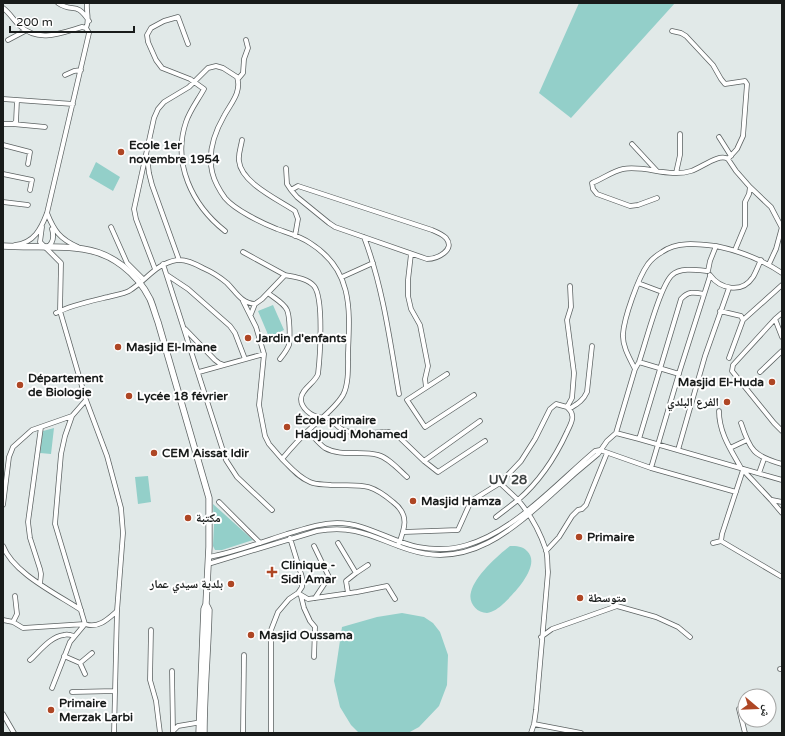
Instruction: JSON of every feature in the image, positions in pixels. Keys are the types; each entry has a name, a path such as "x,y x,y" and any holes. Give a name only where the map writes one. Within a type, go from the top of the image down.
{"street":[{"path":"5,3 4,9 25,31 39,36 86,28"},
{"path":"58,3 66,8 80,8 89,21"},
{"path":"87,3 86,10 89,21 86,28 89,36 47,213 42,227 40,242 60,263 60,311 86,400 107,456 121,508 123,533 117,611 114,733"},
{"path":"188,44 178,17 164,21 148,31 148,42 159,65 162,68 194,82 204,89 185,123 181,153 182,168 193,195 199,205 209,218 225,231"},
{"path":"8,40 25,31"},
{"path":"657,198 638,205 630,206 597,194 592,184 623,169 635,168 665,173 691,171 722,157 730,157 737,149 743,136 747,87 746,82 741,81 725,84 713,65 686,36 672,31"},
{"path":"238,79 243,73 244,59 248,48 246,40"},
{"path":"155,269 134,209 154,118 158,109 164,102 186,89 208,68 216,66 223,68 231,72 238,79 239,88 212,142 212,167 216,183 225,198 241,210 263,223 310,242 322,252 336,266 342,277 348,297 348,370 346,386 343,394 282,459"},
{"path":"65,76 74,71 81,70"},
{"path":"3,99 73,104"},
{"path":"13,124 16,122 17,100"},
{"path":"3,124 45,127"},
{"path":"676,173 680,155 680,134"},
{"path":"719,137 736,171 771,207 782,228 776,249 769,264"},
{"path":"242,140 239,163 243,171 253,184 295,211 298,219 295,236"},
{"path":"632,144 657,171"},
{"path":"3,145 30,152 28,164"},
{"path":"146,152 152,185 179,260"},
{"path":"286,168 287,184 291,190 297,197 335,227 427,259 433,259 444,254 448,248 449,244 445,237 432,230 298,186 291,190"},
{"path":"3,174 32,180 30,190"},
{"path":"735,250 745,226 745,202 749,194 750,187"},
{"path":"3,202 28,205"},
{"path":"47,213 56,233 64,240 82,249"},
{"path":"47,248 53,240 51,224"},
{"path":"3,246 26,242 35,236 42,227"},
{"path":"111,227 127,263 141,281 158,322 209,498 209,557 206,604 204,610 202,722 204,733"},
{"path":"364,237 373,264 388,330 399,394"},
{"path":"635,369 627,354 623,335 626,319 638,283 648,264 662,251 684,244 716,246 735,250 761,260 782,273"},
{"path":"3,246 82,249 100,253 119,263 141,281"},
{"path":"716,246 708,271 710,276 720,285 729,288 744,286 752,278 761,260"},
{"path":"243,252 285,276 302,278 313,285 318,298 320,329 318,374 315,380 304,392 301,400 302,404 311,415 328,418 343,430 350,432 394,433 438,472 485,441"},
{"path":"411,254 408,296 411,309 418,320 422,331 428,366 425,379 426,387"},
{"path":"56,313 128,292 155,269 164,264 179,260 191,262 213,273 228,284 243,301 251,314 256,327 264,354 259,405 265,436 269,444 302,478 311,483 366,486 381,492 397,505 404,516 404,532 398,546"},
{"path":"164,264 226,460 237,477 272,510"},
{"path":"342,277 373,264"},
{"path":"208,564 317,531 351,529 419,553 436,555 469,551 500,536 595,451 600,450 616,433 635,369 639,362 662,292 672,275 682,271 708,271"},
{"path":"167,275 188,289 230,326 235,333 245,359"},
{"path":"251,314 255,304 285,276"},
{"path":"650,468 710,276"},
{"path":"638,283 662,292"},
{"path":"729,358 743,320 782,285"},
{"path":"568,408 572,398 574,373 567,320 570,307 570,286"},
{"path":"678,450 703,362 729,288"},
{"path":"639,439 681,299 689,292 704,294"},
{"path":"268,293 283,305 288,315 290,338 286,352 280,359"},
{"path":"243,301 248,304 255,304"},
{"path":"720,311 742,316 743,320"},
{"path":"782,313 733,365 732,371 782,431"},
{"path":"775,319 782,338"},
{"path":"777,326 782,326"},
{"path":"184,329 215,360 224,365"},
{"path":"568,408 580,403 584,399 587,392 592,346"},
{"path":"760,372 782,351"},
{"path":"199,372 264,354"},
{"path":"639,362 679,374"},
{"path":"447,374 407,400 425,427 474,395"},
{"path":"85,624 54,524 61,454 67,430 72,416 86,400"},
{"path":"404,532 458,530 471,501 476,496 500,483 521,461 542,420 550,409 556,404 568,408 573,419 566,428 551,457 534,483 518,500 496,517"},
{"path":"719,411 722,434 741,469 772,500 782,513"},
{"path":"3,505 8,457 13,447 32,430 72,416"},
{"path":"424,461 480,421"},
{"path":"741,423 747,440 754,451 764,459 782,464"},
{"path":"40,584 41,574 30,538 28,522 41,427"},
{"path":"308,431 324,448 332,451 372,453 379,455 388,460 407,477"},
{"path":"616,433 782,480"},
{"path":"730,448 747,440"},
{"path":"600,450 650,468 736,492"},
{"path":"546,551 559,537 572,516 586,505 607,453"},
{"path":"759,473 764,459"},
{"path":"721,541 736,492 741,469"},
{"path":"501,474 505,478"},
{"path":"500,483 528,512 546,551 548,572 534,724 531,733"},
{"path":"772,500 782,502"},
{"path":"219,502 260,543"},
{"path":"209,557 221,555 318,525 343,523 371,530 416,546 436,549 466,546 501,530 528,512"},
{"path":"289,534 302,577 300,595 310,621 315,627 314,657"},
{"path":"713,543 721,541 782,577"},
{"path":"338,543 356,573"},
{"path":"3,546 9,558 18,568 81,610"},
{"path":"314,546 329,577 315,598"},
{"path":"348,593 346,581 368,565"},
{"path":"271,733 271,630 278,612 289,599 300,595 308,599 387,586 395,599"},
{"path":"13,622 17,614 15,596"},
{"path":"541,637 552,629 617,606 656,617 678,627 690,637"},
{"path":"3,620 13,622 23,628 85,624 91,626 102,622 117,611"},
{"path":"52,688 64,656 74,636 85,624"},
{"path":"151,630 150,680 156,701 160,733"},
{"path":"30,660 53,639 64,634 74,636"},
{"path":"80,663 92,653"},
{"path":"64,656 80,663 86,674"},
{"path":"243,733 244,656"},
{"path":"172,671 172,732"},
{"path":"72,692 116,692"},
{"path":"3,714 14,733"},
{"path":"172,732 178,726 202,722"},
{"path":"199,733 202,722"},
{"path":"534,724 581,733"}],"shaded area":[{"path":"579,3 675,3 571,118 539,93"},
{"path":"96,162 120,177 113,191 89,177"},
{"path":"273,305 284,330 269,337 258,311"},
{"path":"54,428 51,454 40,453 43,431"},
{"path":"148,476 151,502 138,504 135,477"},
{"path":"213,504 253,540 222,550 215,550 213,546"},
{"path":"510,546 523,548 527,551 531,557 529,571 519,587 500,607 494,611 483,613 476,609 472,603 470,596 473,586 487,567"},
{"path":"402,613 424,617 433,623 440,632 448,655 447,685 439,706 419,727 408,733 359,733 351,725 340,707 334,681 342,627 377,617"}],"place":[{"name":"Ecole 1er novembre 1954","path":"121,152"},
{"name":"Jardin d'enfants","path":"248,338"},
{"name":"Masjid El-Imane","path":"118,347"},
{"name":"Masjid El-Huda","path":"772,382"},
{"name":"Département de Biologie","path":"20,385"},
{"name":"Lycée 18 février","path":"129,396"},
{"name":"الفرع البلدي","path":"727,402"},
{"name":"École primaire Hadjoudj Mohamed","path":"287,427"},
{"name":"CEM Aissat Idir","path":"154,453"},
{"name":"Masjid Hamza","path":"413,501"},
{"name":"مكتبة","path":"188,518"},
{"name":"Primaire","path":"579,537"},
{"name":"Clinique - Sidi Amar","path":"272,572"},
{"name":"بلدية سيدي عمار","path":"231,584"},
{"name":"متوسطة","path":"580,598"},
{"name":"Masjid Oussama","path":"251,635"},
{"name":"Primaire Merzak Larbi","path":"51,710"}],"district":[{"name":"UV 28","path":"508,479"}]}
